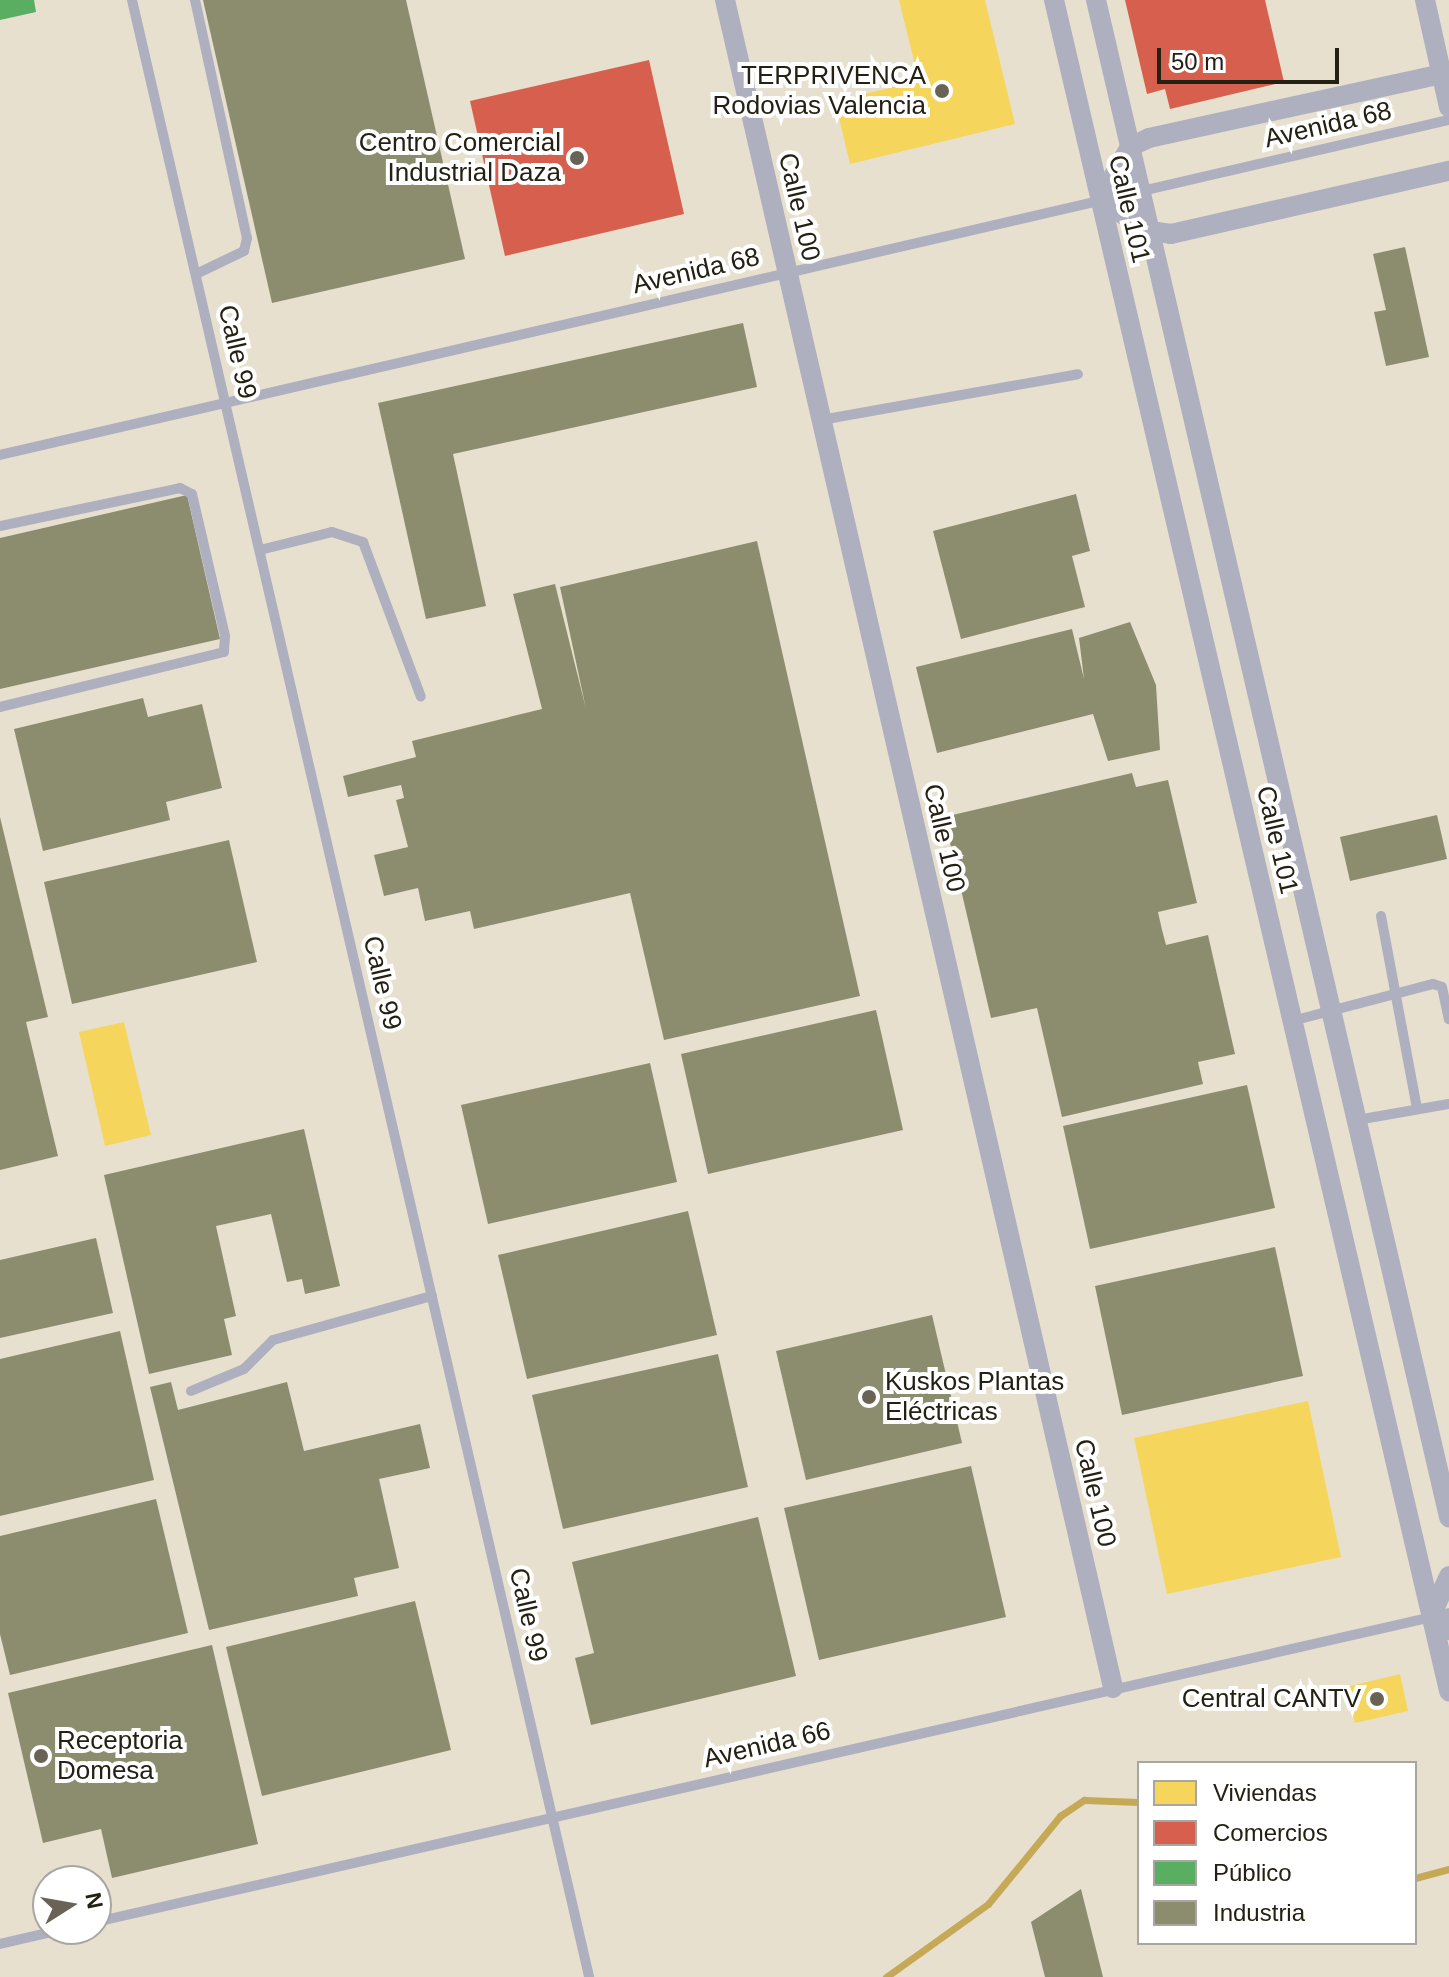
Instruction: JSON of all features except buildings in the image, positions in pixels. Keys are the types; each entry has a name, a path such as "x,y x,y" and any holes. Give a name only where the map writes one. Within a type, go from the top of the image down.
{"street":[{"name":"Calle 100","path":"725,0 1113,1688"},
{"name":"Calle 101","path":"1054,0 1292,1021 1440,1614 1449,1691"},
{"name":"Calle 101","path":"1096,0 1449,1517"},
{"path":"1425,0 1445,76 1449,107"},
{"path":"1445,76 1130,147 1100,200 1150,231 1171,234 1449,171"},
{"path":"1449,1576 1440,1614 1449,1630"}],"lane":[{"name":"Calle 99","path":"132,0 589,1977"},
{"path":"195,0 247,238 244,251 196,274"},
{"name":"Avenida 68","path":"0,455 1449,120"},
{"path":"821,420 1078,374"},
{"path":"0,526 180,488 192,494 225,636 224,652 0,707"},
{"path":"260,550 332,532 363,542 421,697"},
{"path":"1381,916 1417,1109"},
{"path":"1292,1021 1394,994 1442,987 1449,1019"},
{"path":"1357,1120 1449,1104"},
{"path":"191,1391 244,1369 273,1340 432,1296"},
{"name":"Avenida 66","path":"112,1918 1440,1614"},
{"path":"0,1944 32,1937"}],"waterway":[{"path":"886,1977 988,1904 1060,1816 1084,1800 1137,1802"},
{"path":"1417,1877 1449,1869"}],"place":[{"name":"TERPRIVENCA Rodovias Valencia","path":"942,91"},
{"name":"Centro Comercial Industrial Daza","path":"577,158"},
{"name":"Kuskos Plantas Eléctricas","path":"869,1397"},
{"name":"Central CANTV","path":"1377,1699"},
{"name":"Receptoria Domesa","path":"41,1756"}]}
